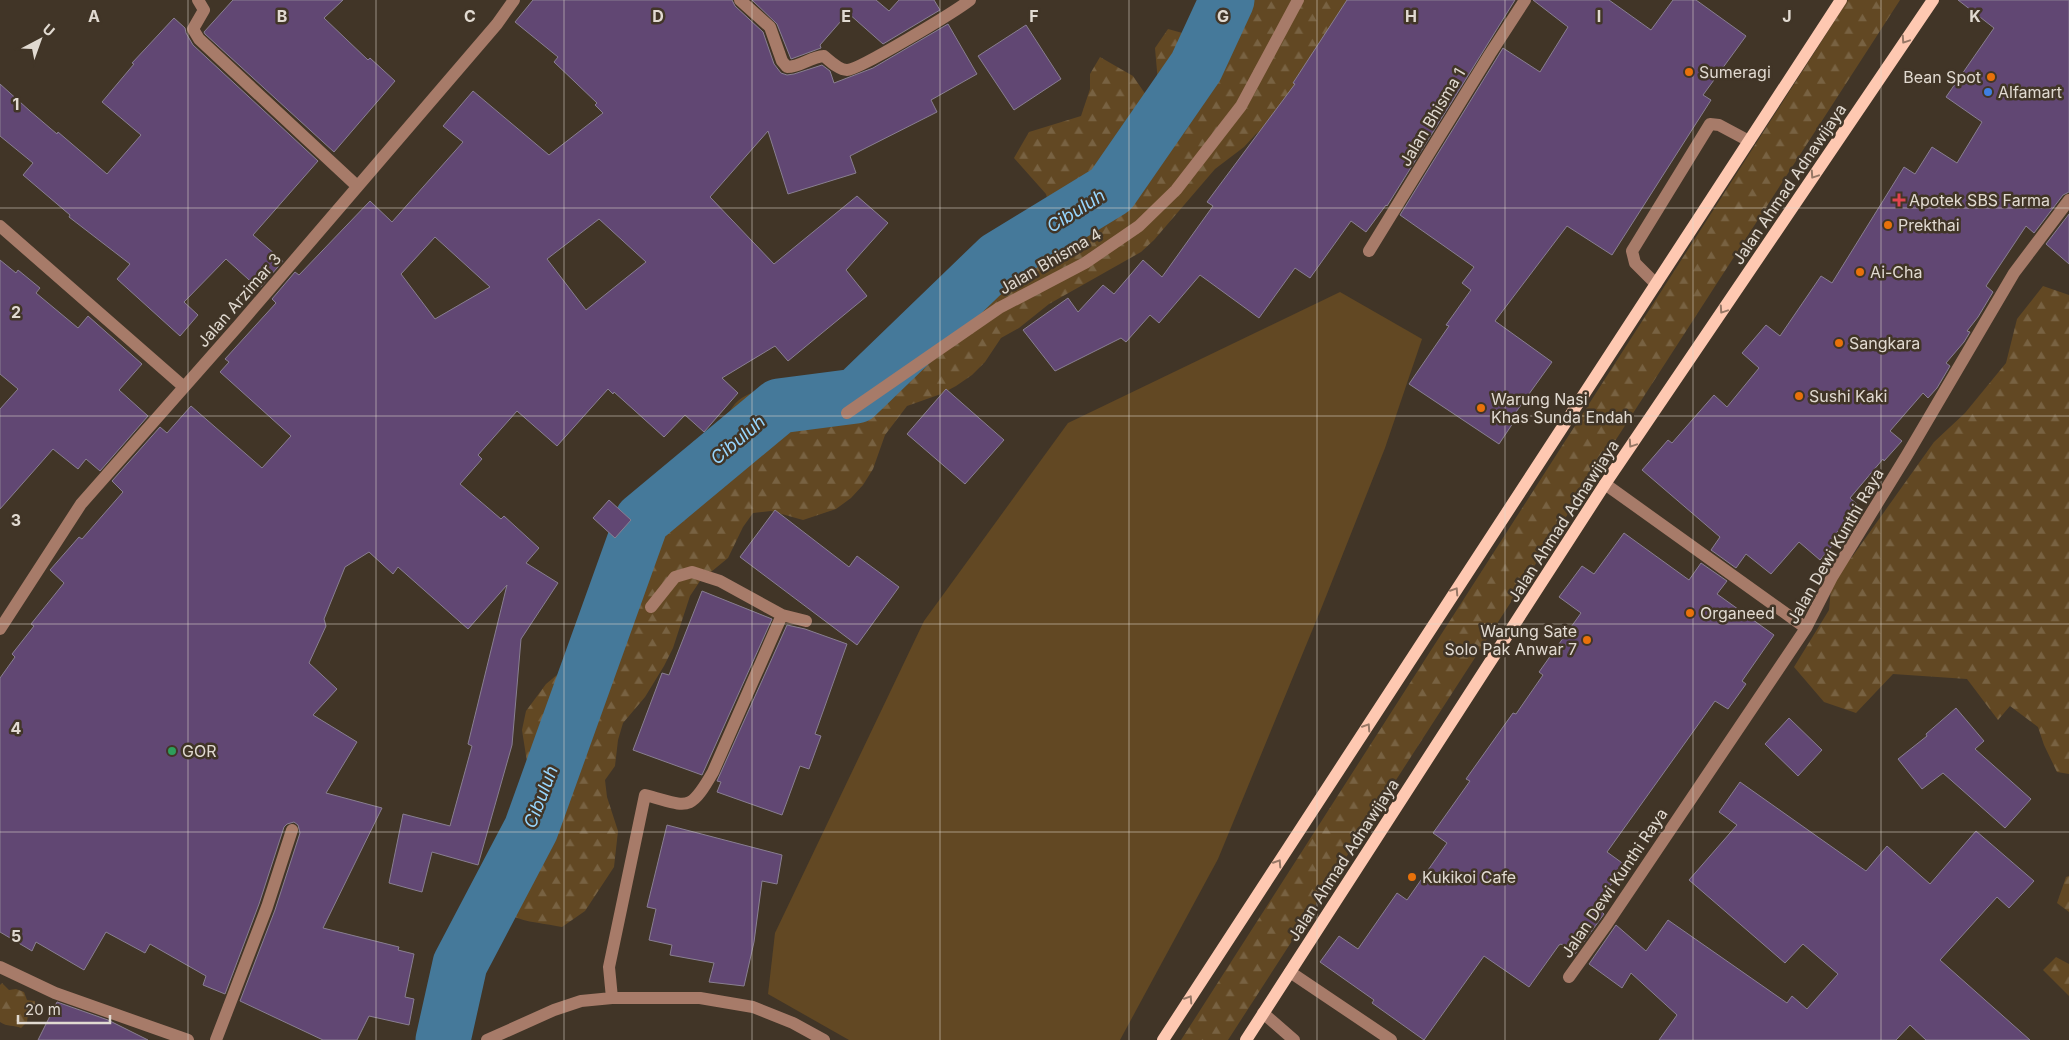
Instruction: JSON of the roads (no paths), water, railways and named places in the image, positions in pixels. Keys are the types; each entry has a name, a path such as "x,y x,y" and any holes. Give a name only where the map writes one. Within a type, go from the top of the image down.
{"main road":[{"path":"1163,1040 1841,0"},
{"name":"Jalan Ahmad Adnawijaya","path":"1246,1040 1605,484 1933,0"}],"street":[{"path":"198,0 204,10 193,29 199,39 357,186"},
{"name":"Jalan Arzimar 3","path":"0,629 81,504 497,24 514,0"},
{"path":"740,0 770,26 782,61 787,67 796,67 815,57 824,56 839,68 847,70 864,63 955,11 970,0"},
{"name":"Jalan Bhisma 4","path":"847,413 999,308 1085,263 1138,226 1176,190 1242,106 1298,0"},
{"name":"Jalan Bhisma 1","path":"1369,252 1525,0"},
{"path":"1656,284 1635,263 1632,251 1710,124 1719,125 1749,141"},
{"name":"Jalan Dewi Kunthi Raya","path":"1569,977 1607,924 1806,628 1832,578 2014,273 2069,200"},
{"path":"0,226 184,387"},
{"path":"1605,484 1806,628"},
{"path":"651,607 675,577 692,572 720,581 782,615 806,621"},
{"path":"612,998 608,968 645,795 684,805 693,802 704,789 714,772 782,615"},
{"path":"216,1040 267,907 292,830"},
{"path":"0,967 55,993 188,1040"},
{"path":"1290,972 1391,1040"},
{"path":"487,1040 580,1001 612,998 700,998 753,1007 793,1023 824,1040"},
{"path":"1263,1014 1294,1040"}],"waterway":[{"name":"Cibuluh","path":"443,1040 460,964 531,829 642,520 779,406 856,396 998,259 1111,190 1196,67 1227,0"}],"place":[{"name":"Sumeragi","path":"1689,72"},
{"name":"Bean Spot","path":"1991,77"},
{"name":"Alfamart","path":"1988,92"},
{"name":"Apotek SBS Farma","path":"1899,200"},
{"name":"Prekthai","path":"1888,225"},
{"name":"Ai-Cha","path":"1860,272"},
{"name":"Sangkara","path":"1839,343"},
{"name":"Sushi Kaki","path":"1799,396"},
{"name":"Warung Nasi Khas Sunda Endah","path":"1481,408"},
{"name":"Organeed","path":"1690,613"},
{"name":"Warung Sate Solo Pak Anwar 7","path":"1587,640"},
{"name":"GOR","path":"172,751"},
{"name":"Kukikoi Cafe","path":"1412,877"}]}
